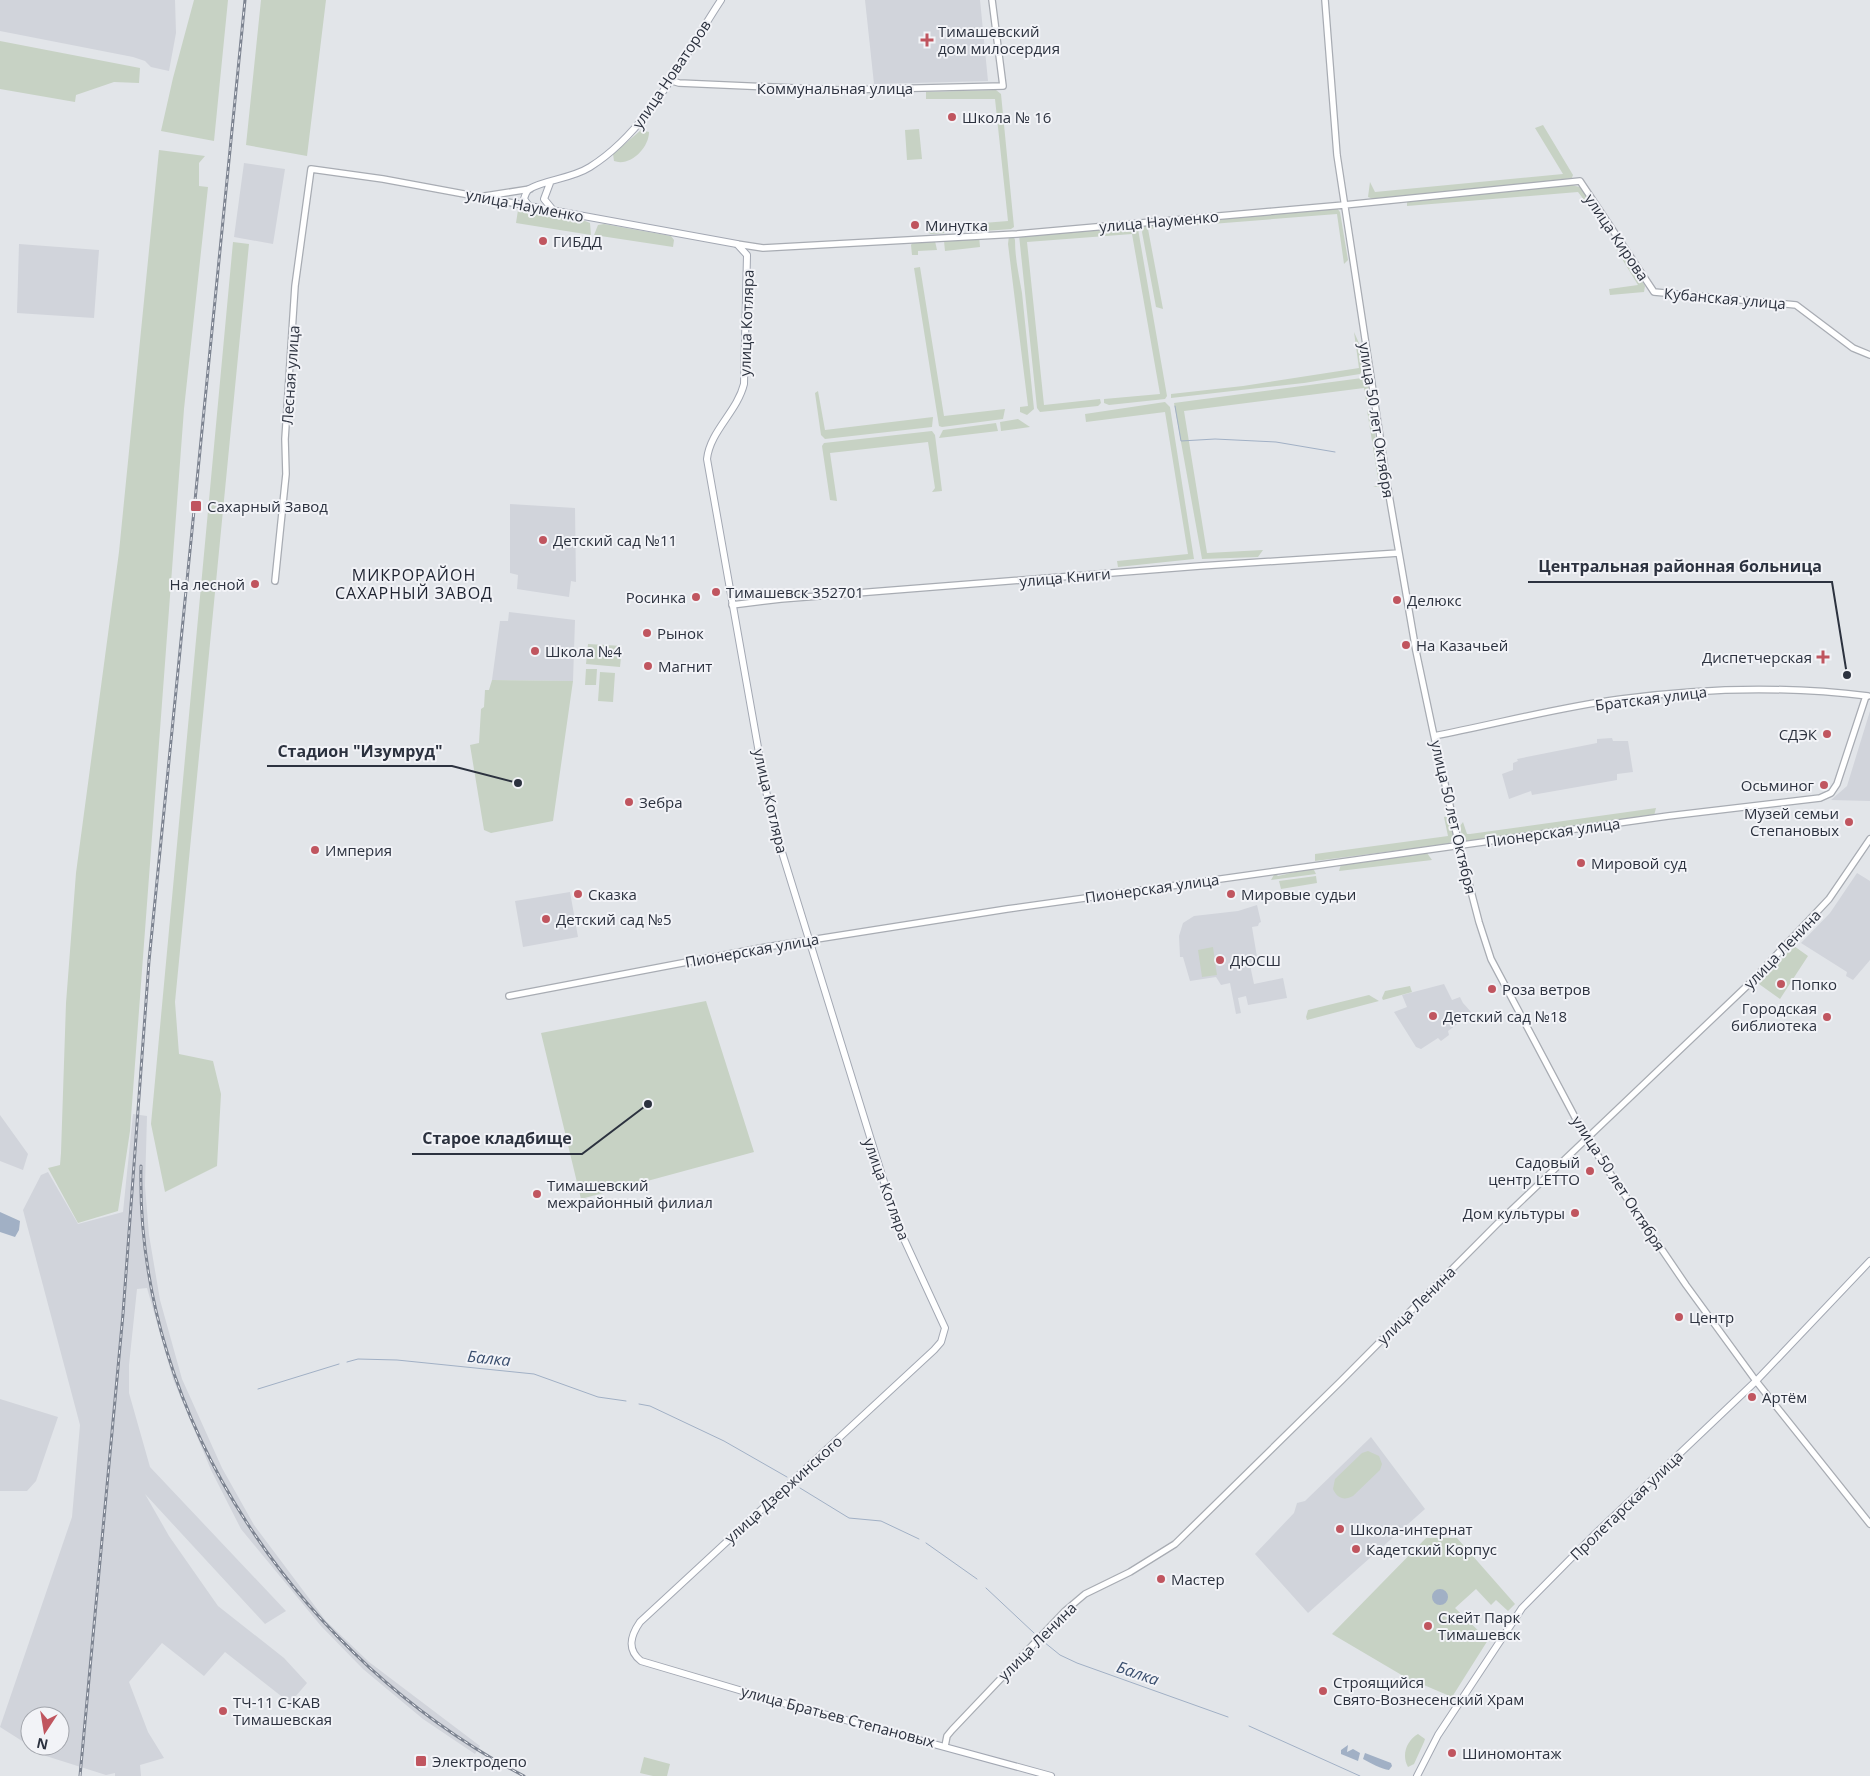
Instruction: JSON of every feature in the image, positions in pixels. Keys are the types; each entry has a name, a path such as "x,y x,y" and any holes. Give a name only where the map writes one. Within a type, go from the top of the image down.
{"main road":[{"name":"улица Новаторов","path":"480,197 530,189 550,183 588,168 612,151 642,120 721,0"},
{"name":"Коммунальная улица","path":"669,80 679,84 840,90 1003,86 992,0"},
{"name":"улица 50 лет Октября","path":"1325,0 1329,77 1344,205 1416,652 1459,845 1478,922 1491,959 1586,1138 1686,1285 1756,1381 1870,1524"},
{"name":"улица Науменко","path":"312,169 529,206 543,204 554,211 763,248 1017,234 1344,205 1580,181"},
{"name":"Лесная улица","path":"275,581 286,474 285,439 295,286 312,169"},
{"name":"улица Кирова","path":"1580,181 1654,292"},
{"path":"543,204 550,183"},
{"path":"529,206 524,199 530,189 538,192 543,204"},
{"name":"улица Котляра","path":"737,244 747,255 744,384 740,399 709,446 707,460 765,787 777,836 897,1224 943,1319 944,1335"},
{"name":"Кубанская улица","path":"1654,292 1796,305 1853,348 1870,355"},
{"name":"улица Книги","path":"732,605 781,599 1200,566 1399,553"},
{"name":"Братская улица","path":"1434,736 1619,699 1683,692 1743,690 1868,696"},
{"name":"Пионерская улица","path":"509,996 809,940 1256,873 1828,795 1837,784 1868,696"},
{"name":"улица Ленина","path":"945,1746 947,1736 952,1730 1065,1611 1085,1594 1130,1572 1174,1544 1586,1138 1749,984 1829,899 1870,839"},
{"name":"Пролетарская улица","path":"1416,1776 1438,1735 1522,1608 1594,1535 1756,1381 1870,1261"},
{"name":"улица Дзержинского","path":"631,1647 633,1632 648,1615 934,1350 944,1335"},
{"name":"улица Братьев Степановых","path":"631,1647 634,1656 641,1661 783,1703 1051,1776"}],"shaded area":[{"path":"0,0 175,0 176,33 169,71 151,67 145,61 133,57 0,31"},
{"name":"Тимашевский дом милосердия","path":"865,0 980,0 988,81 874,84"},
{"path":"244,163 285,169 273,244 234,237"},
{"path":"19,244 99,250 94,318 17,313"},
{"name":"Детский сад №11","path":"510,504 575,508 576,582 571,581 569,597 517,589 518,575 510,573"},
{"name":"Школа №4","path":"509,612 575,620 573,681 492,680 500,621 508,621"},
{"path":"1870,711 1870,801 1831,800 1847,786"},
{"path":"1612,738 1613,741 1628,741 1633,772 1617,774 1617,780 1532,795 1531,791 1509,799 1502,774 1513,770 1513,763 1518,761 1517,759 1597,743 1597,739"},
{"path":"1857,873 1870,881 1870,960 1853,980 1846,976 1847,972 1801,943 1830,913"},
{"name":"Детский сад №5","path":"570,892 578,937 523,947 515,901"},
{"name":"ДЮСШ","path":"1257,905 1261,922 1258,926 1252,927 1258,963 1250,965 1254,984 1283,978 1287,998 1248,1005 1246,996 1238,998 1241,1013 1236,1014 1230,983 1221,985 1216,977 1190,981 1183,957 1180,957 1179,936 1183,923 1194,916 1238,911"},
{"name":"Детский сад №18","path":"1444,984 1452,1000 1460,997 1472,1013 1448,1031 1449,1035 1441,1041 1438,1038 1421,1049 1416,1047 1394,1012 1407,1007 1402,995"},
{"path":"133,1114 147,1116 145,1186 149,1235 160,1300 182,1379 222,1468 254,1525 326,1621 369,1662 480,1746 475,1754 423,1719 363,1669 321,1626 241,1529 211,1470 173,1379 147,1288 137,1289 129,1365 129,1393 150,1467 286,1611 265,1624 145,1494 169,1536 218,1606 284,1658 307,1683 290,1703 225,1652 204,1676 162,1643 129,1682 148,1732 164,1758 140,1765 141,1776 115,1776 115,1773 106,1775 46,1756 70,1756 70,1706 20,1706 20,1740 0,1727 72,1517 80,1425 23,1210 41,1175 48,1172 78,1224 123,1212"},
{"path":"0,1115 28,1154 23,1170 0,1161"},
{"path":"0,1399 58,1417 36,1481 27,1491 0,1491"},
{"name":"Школа-интернат","path":"1371,1437 1425,1509 1308,1613 1255,1554 1294,1513 1297,1503 1305,1501"}],"green space":[{"path":"194,0 228,0 214,141 161,131"},
{"path":"261,0 326,0 307,156 246,145"},
{"path":"0,41 140,68 139,83 114,82 76,95 75,102 0,89"},
{"path":"996,90 1001,94 1014,227 1011,229 972,232 971,224 1008,221 995,99 926,99 926,92"},
{"path":"1543,125 1573,175 1571,180 1373,199 1368,197 1370,182 1375,192 1563,174 1535,128"},
{"path":"919,129 922,159 907,160 905,130"},
{"path":"641,130 649,132 646,144 638,155 626,161 614,161 613,154"},
{"path":"159,150 205,156 199,163 199,186 208,187 184,409 130,1131 118,1211 78,1223 48,1168 60,1165 66,1003 76,873 119,552"},
{"path":"1571,185 1580,187 1591,202 1590,204 1588,205 1578,192 1407,206 1407,201"},
{"path":"1337,208 1340,212 1348,260 1344,264 1337,214 1148,229 1163,309 1156,307 1142,232 1144,226"},
{"path":"518,210 585,221 590,223 591,235 516,223"},
{"path":"604,224 671,236 674,240 673,247 594,235 598,225"},
{"path":"927,226 949,226 948,233 931,234 926,232"},
{"path":"1136,226 1167,396 1165,399 1109,405 1104,403 1104,399 1160,394 1132,234 1027,242 1044,405 1100,399 1101,403 1098,406 1040,412 1037,408 1019,235"},
{"path":"979,236 980,247 945,251 944,241"},
{"path":"1009,236 1014,237 1015,240 1034,409 1027,415 1020,412 1020,407 1028,406 1008,244"},
{"path":"935,241 937,250 918,251 918,255 912,255 911,245 913,242"},
{"path":"233,242 249,244 175,1002 179,1054 213,1061 221,1094 217,1166 165,1192 151,1124"},
{"path":"1620,247 1645,286 1644,292 1610,295 1609,289 1638,285 1616,249"},
{"path":"920,267 944,416 1005,409 1003,419 939,426 914,268"},
{"path":"1354,332 1362,350 1365,367 1360,374 1304,383 1171,398 1171,394 1243,386 1359,368"},
{"path":"1362,378 1368,381 1369,402 1367,406 1364,388 1184,411 1207,553 1263,550 1258,557 1202,559 1174,403"},
{"path":"818,391 825,430 933,417 932,427 825,439 821,435 815,393"},
{"path":"1165,402 1170,407 1194,559 1118,567 1117,561 1188,554 1165,412 1086,422 1085,414"},
{"path":"1367,410 1372,413 1383,487 1373,487 1379,485"},
{"path":"1018,419 1030,427 1001,431 1000,422"},
{"path":"996,423 998,431 939,438 943,430"},
{"path":"932,431 935,435 942,491 932,492 935,488 928,442 830,453 837,501 830,500 822,446 824,443"},
{"path":"588,644 622,646 620,667 586,664"},
{"path":"586,669 597,669 596,685 585,685"},
{"path":"600,672 615,673 613,702 598,701"},
{"path":"492,680 573,681 553,821 491,833 484,830 470,745 479,743 481,709 484,707 485,690 489,690"},
{"path":"1656,808 1654,816 1466,842 1463,841 1460,826 1463,822 1467,834 1470,834"},
{"path":"1448,816 1455,838 1448,844 1315,861 1315,854 1448,836 1444,817"},
{"path":"1427,853 1432,860 1339,871 1341,864"},
{"path":"1308,869 1314,870 1316,874 1271,880 1275,873 1278,876"},
{"path":"1316,876 1317,883 1281,889 1279,881"},
{"path":"1794,946 1808,956 1780,999 1759,984"},
{"path":"1213,947 1217,975 1202,977 1198,950"},
{"path":"1410,986 1412,992 1383,1000 1382,998 1385,991"},
{"path":"1369,995 1379,1001 1307,1020 1308,1010"},
{"path":"706,1001 754,1152 581,1199 541,1033"},
{"path":"1368,1451 1379,1456 1382,1464 1380,1470 1353,1496 1344,1498 1337,1495 1333,1489 1335,1479 1362,1453"},
{"path":"1426,1538 1457,1538 1515,1604 1508,1611 1496,1600 1491,1605 1476,1589 1455,1608 1488,1640 1452,1697 1405,1677 1332,1634"},
{"path":"1418,1734 1425,1739 1414,1764 1408,1767 1405,1758 1406,1748"},
{"path":"644,1757 670,1764 667,1776 653,1776 640,1773"}],"water":[{"path":"0,1212 20,1221 19,1230 15,1237 0,1232"},
{"path":"1437,1589 1443,1589 1448,1594 1446,1603 1437,1605 1432,1600 1432,1594"},
{"path":"1348,1745 1347,1752 1353,1749 1360,1753 1358,1761 1341,1754 1341,1750"},
{"path":"1365,1753 1391,1763 1392,1766 1389,1770 1372,1764 1363,1759"}],"waterway":[{"path":"1175,406 1181,441 1215,439 1276,442 1335,452"},
{"name":"Балка","path":"347,1362 358,1359 397,1360 534,1374 598,1397 626,1401"},
{"name":"Балка","path":"258,1389 339,1364"},
{"name":"Балка","path":"639,1404 650,1406 724,1441 787,1477"},
{"name":"Балка","path":"800,1488 849,1518 881,1521 919,1539"},
{"name":"Балка","path":"926,1543 977,1579"},
{"name":"Балка","path":"986,1588 1034,1633"},
{"name":"Балка","path":"1044,1642 1060,1655 1077,1663 1228,1717"},
{"name":"Балка","path":"1249,1726 1360,1776"}],"railway":[{"path":"80,1776 123,1314 149,961 245,0"},
{"path":"141,1166 147,1261 167,1353 201,1441 247,1523 304,1600 370,1668 444,1727 524,1776"}],"place":[{"name":"Тимашевский дом милосердия","path":"927,40"},
{"name":"Школа № 16","path":"952,117"},
{"name":"Минутка","path":"915,225"},
{"name":"ГИБДД","path":"543,241"},
{"name":"Сахарный Завод","path":"196,506"},
{"name":"Детский сад №11","path":"543,540"},
{"name":"На лесной","path":"255,584"},
{"name":"Тимашевск 352701","path":"716,592"},
{"name":"Росинка","path":"696,597"},
{"name":"Делюкс","path":"1397,600"},
{"name":"Рынок","path":"647,633"},
{"name":"На Казачьей","path":"1406,645"},
{"name":"Школа №4","path":"535,651"},
{"name":"Диспетчерская","path":"1823,657"},
{"name":"Магнит","path":"648,666"},
{"name":"Центральная районная больница","path":"1847,675"},
{"name":"СДЭК","path":"1827,734"},
{"name":"Стадион \"Изумруд\"","path":"518,783"},
{"name":"Осьминог","path":"1824,785"},
{"name":"Зебра","path":"629,802"},
{"name":"Музей семьи Степановых","path":"1849,822"},
{"name":"Империя","path":"315,850"},
{"name":"Мировой суд","path":"1581,863"},
{"name":"Сказка","path":"578,894"},
{"name":"Мировые судьи","path":"1231,894"},
{"name":"Детский сад №5","path":"546,919"},
{"name":"ДЮСШ","path":"1220,960"},
{"name":"Попко","path":"1781,984"},
{"name":"Роза ветров","path":"1492,989"},
{"name":"Детский сад №18","path":"1433,1016"},
{"name":"Городская библиотека","path":"1827,1017"},
{"name":"Старое кладбище","path":"648,1104"},
{"name":"Садовый центр LETTO","path":"1590,1171"},
{"name":"Тимашевский межрайонный филиал","path":"537,1194"},
{"name":"Дом культуры","path":"1575,1213"},
{"name":"Центр","path":"1679,1317"},
{"name":"Артём","path":"1752,1397"},
{"name":"Школа-интернат","path":"1340,1529"},
{"name":"Кадетский Корпус","path":"1356,1549"},
{"name":"Мастер","path":"1161,1579"},
{"name":"Скейт Парк Тимашевск","path":"1428,1626"},
{"name":"Строящийся Свято-Вознесенский Храм","path":"1323,1691"},
{"name":"ТЧ-11 С-КАВ Тимашевская","path":"223,1711"},
{"name":"Шиномонтаж","path":"1452,1753"},
{"name":"Электродепо","path":"421,1761"}],"district":[{"name":"МИКРОРАЙОН САХАРНЫЙ ЗАВОД","path":"414,584"}]}
